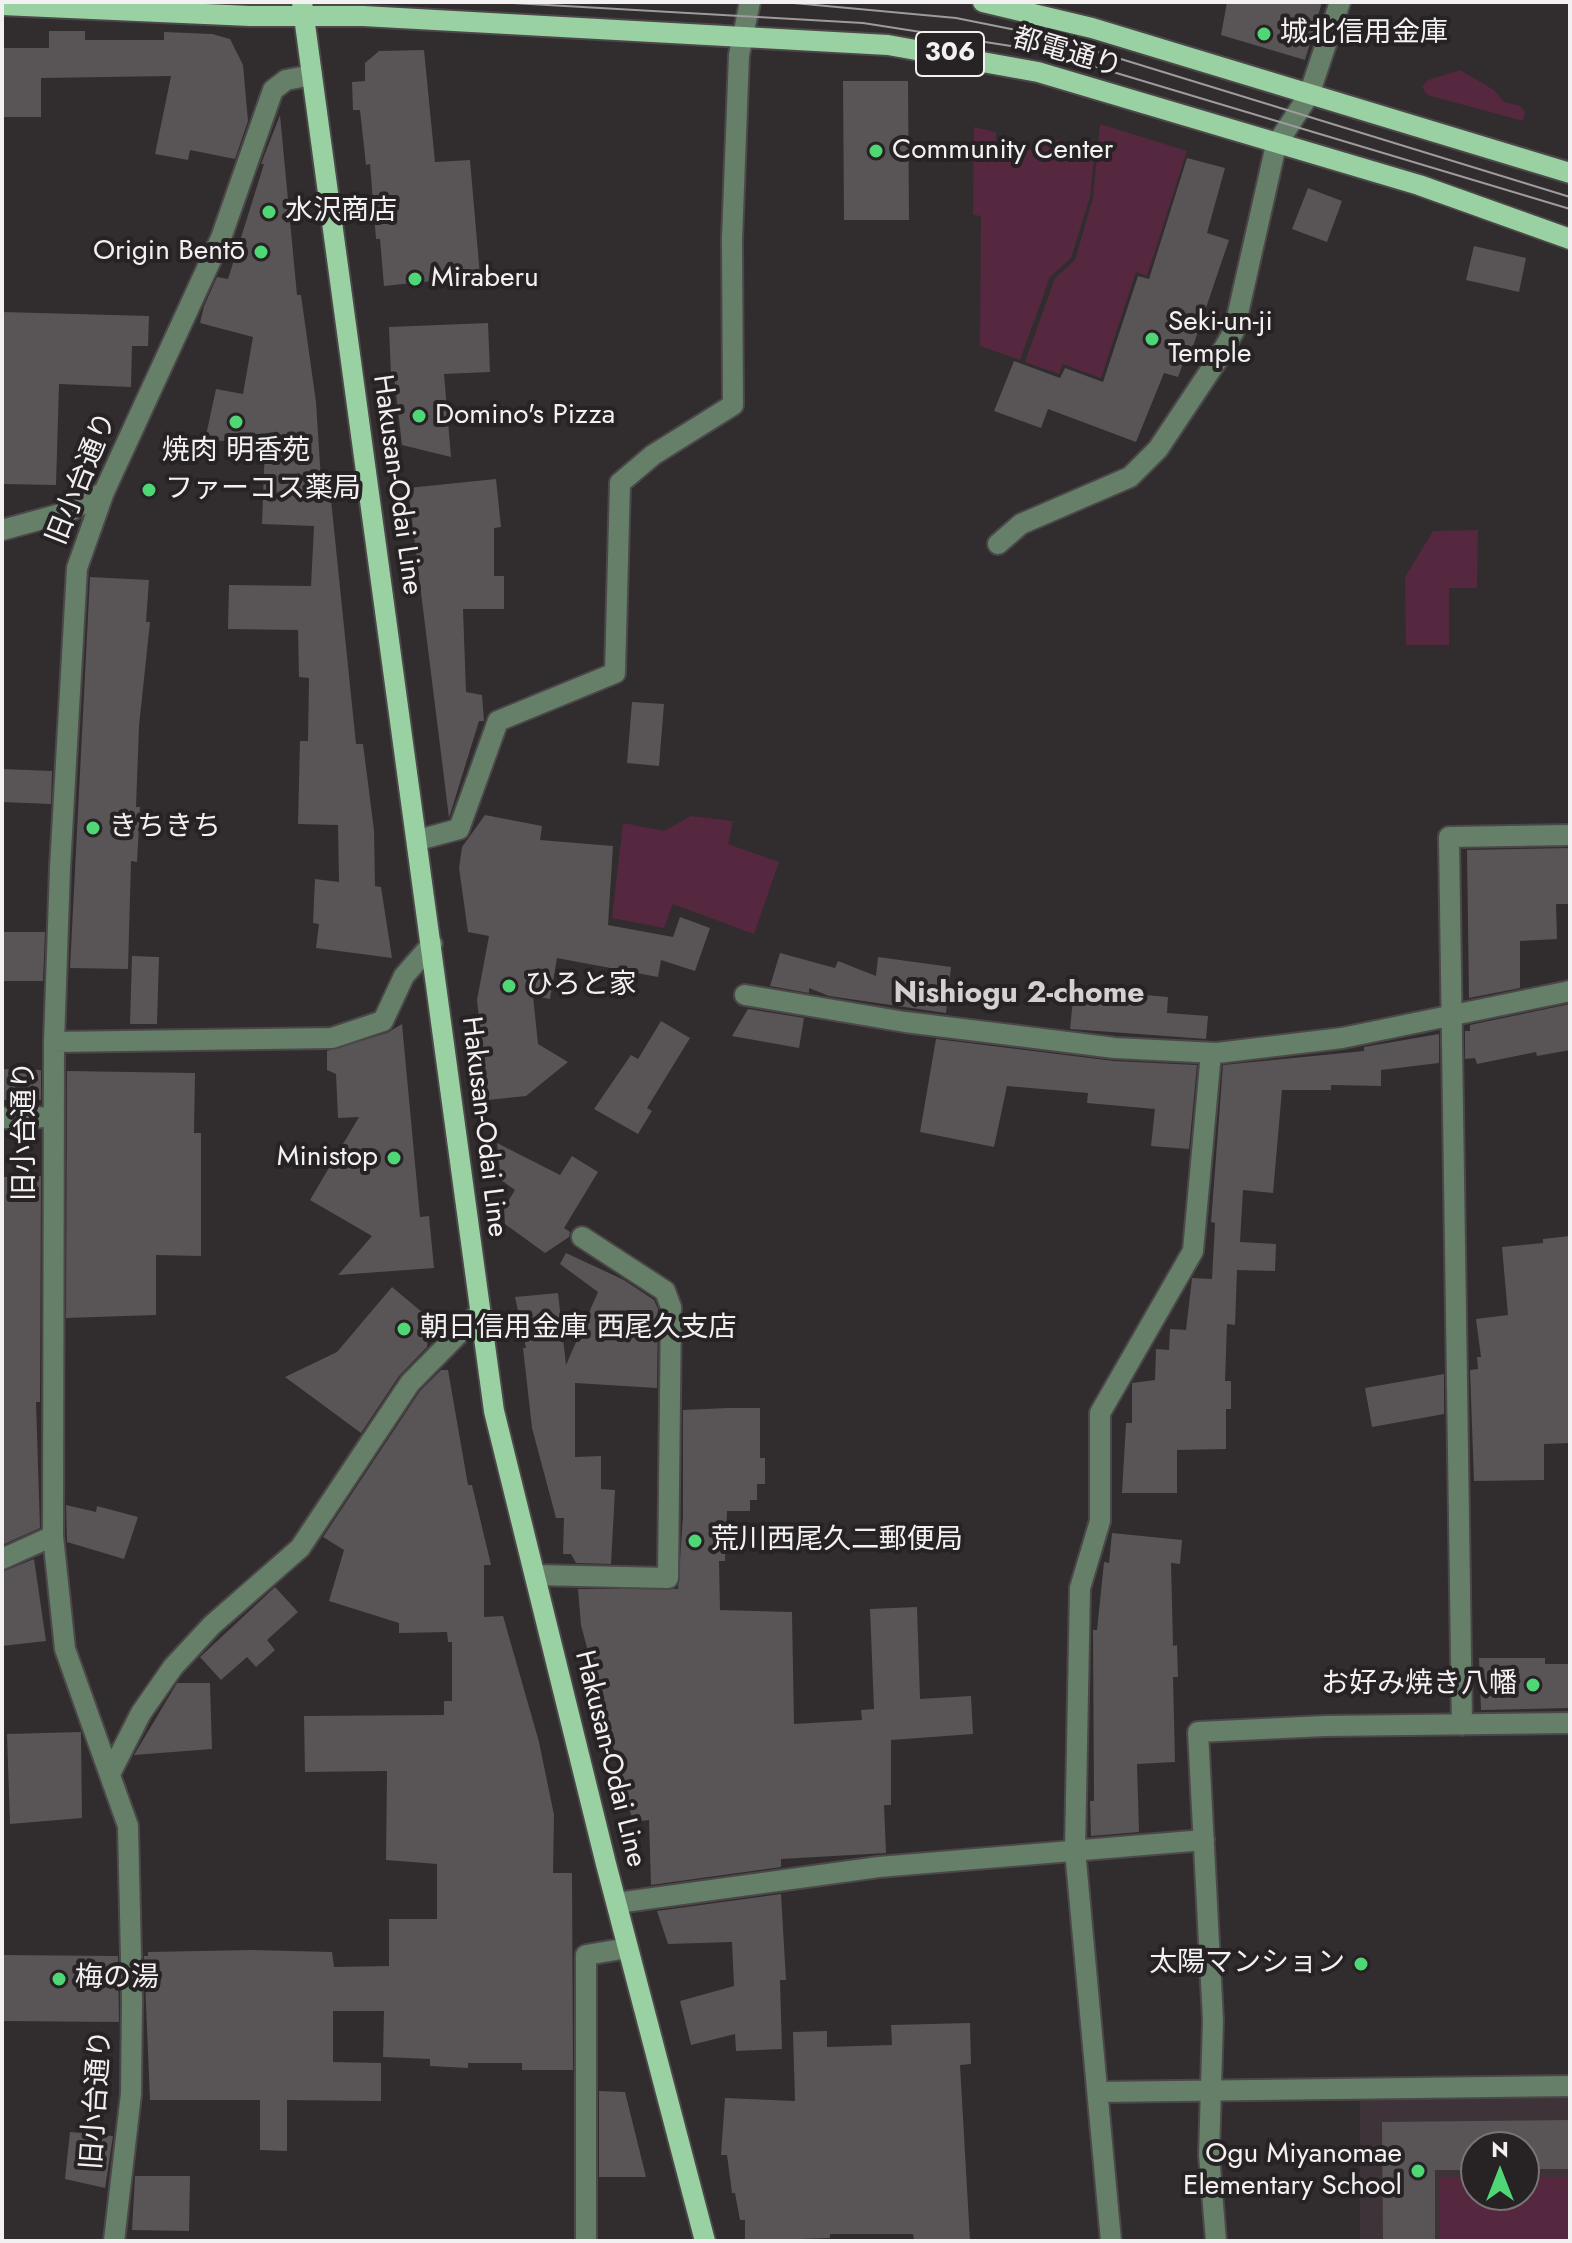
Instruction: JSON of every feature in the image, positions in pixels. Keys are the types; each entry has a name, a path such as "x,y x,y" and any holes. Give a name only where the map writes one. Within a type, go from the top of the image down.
{"main road":[{"name":"都電通り","path":"983,2 1092,28 1570,173"},
{"name":"都電通り","path":"2,5 303,10 363,16 888,45 1038,72 1419,185 1570,239"},
{"name":"Hakusan-Odai Line","path":"303,10 494,1411 628,1948 705,2241"}],"street":[{"path":"418,840 459,829 498,721 615,673 620,483 653,455 733,405 732,239 742,35 750,2"},
{"path":"998,544 1021,524 1130,477 1158,449 1234,331 1276,145 1309,95 1340,2"},
{"name":"旧小台通り","path":"114,2241 131,2094 128,1826 65,1649 53,1536 54,1042 70,658 77,568 104,492 221,238 273,90 286,80 312,75"},
{"path":"2,530 68,512 104,492"},
{"path":"1462,1725 1449,837 1570,835"},
{"path":"54,1042 332,1038 383,1021 404,976 432,944"},
{"path":"745,995 905,1022 1115,1048 1211,1053 1342,1038 1570,991"},
{"path":"1111,2241 1075,1850 1080,1588 1100,1521 1100,1413 1193,1251 1207,1127 1211,1053"},
{"path":"2,1118 54,1117"},
{"path":"535,1575 668,1578 671,1307 665,1291 582,1237"},
{"path":"111,1772 141,1713 173,1667 212,1625 300,1548 410,1383 479,1313"},
{"path":"2,1559 53,1536"},
{"path":"1216,2241 1209,2155 1213,2020 1198,1732 1325,1726 1570,1723"},
{"path":"617,1903 879,1867 1204,1840"},
{"path":"586,2241 586,1955 628,1948"},
{"path":"1098,2092 1570,2086"}],"shaded area":[{"path":"1460,70 1494,90 1504,102 1520,106 1525,112 1523,121 1427,95 1422,87 1428,80"},
{"path":"1100,124 1187,151 1147,276 1136,272 1101,378 1063,364 1059,374 1025,362 1055,278 1075,260 1093,198"},
{"path":"974,127 996,132 996,149 1041,150 1042,136 1095,150 1090,197 1071,258 1050,277 1020,360 980,346 981,216 973,215"},
{"path":"1478,530 1477,588 1449,588 1449,645 1406,645 1405,577 1433,531"},
{"path":"691,816 733,821 728,844 779,862 754,934 673,904 664,928 612,918 623,823 664,831"},
{"name":"Ogu Miyanomae Elementary School","path":"1570,2094 1570,2241 1360,2241 1360,2095"},
{"path":"1540,2177 1568,2177 1568,2241 1440,2241 1439,2178 1460,2178 1460,2211 1540,2211"}],"building":[{"path":"1227,2 1322,2 1305,60 1221,35"},
{"path":"49,31 85,31 85,40 164,40 164,32 212,34 230,39 243,65 248,121 235,159 190,150 188,160 155,154 171,76 41,78 41,117 2,117 2,48 49,48"},
{"path":"424,50 435,162 470,160 480,276 384,286 380,239 376,239 370,164 366,165 360,110 353,110 352,82 365,81 365,63 379,51"},
{"name":"Community Center","path":"843,81 908,81 909,220 844,220"},
{"path":"280,115 297,295 301,295 316,402 321,480 329,480 356,744 363,744 374,830 375,886 381,887 392,958 316,948 319,924 313,923 315,879 339,882 338,825 298,824 300,741 308,741 309,678 299,677 298,630 228,629 229,585 311,586 314,526 262,524 265,443 205,440 216,389 243,394 253,337 200,323 217,277 228,279 264,164 261,164"},
{"path":"1187,158 1225,168 1207,233 1229,240 1188,361 1184,361 1178,377 1164,373 1136,442 1048,409 1041,428 994,411 1014,361 1060,378 1065,368 1103,382 1138,276 1149,279"},
{"path":"1308,188 1342,201 1327,242 1292,229"},
{"path":"1474,246 1526,258 1519,292 1466,280"},
{"path":"2,312 149,316 148,346 132,346 131,387 59,384 56,485 2,484"},
{"path":"488,323 490,372 444,374 451,457 402,445 394,376 391,376 389,327"},
{"path":"496,479 501,527 494,528 494,576 504,576 504,609 463,609 466,692 482,695 484,721 479,721 449,818 408,488"},
{"path":"90,577 149,580 146,622 150,622 139,726 136,807 140,807 137,862 131,861 128,969 70,968"},
{"path":"632,702 664,704 659,766 627,763"},
{"path":"2,769 52,771 51,804 2,802"},
{"path":"485,815 542,826 540,840 613,846 608,925 673,937 680,917 710,928 695,971 661,960 658,977 557,958 550,999 533,996 538,1044 568,1062 526,1096 488,1100 477,1000 489,936 468,932 459,868 462,847"},
{"path":"1570,848 1570,904 1556,904 1557,939 1520,941 1520,988 1469,998 1467,850"},
{"path":"2,932 45,932 43,981 2,981"},
{"path":"780,953 835,968 838,961 876,976 878,957 951,967 946,1013 829,996 809,988 809,993 770,986"},
{"path":"132,956 159,957 157,1024 130,1024"},
{"path":"1074,989 1168,997 1167,1013 1208,1016 1206,1039 1070,1029"},
{"path":"1570,1004 1570,1050 1537,1056 1536,1052 1477,1064 1475,1058 1465,1059 1465,1031 1470,1031 1470,1025"},
{"path":"748,1009 804,1018 799,1048 732,1036"},
{"path":"661,1021 690,1038 647,1108 652,1111 638,1134 594,1109 631,1055 638,1059"},
{"path":"402,1024 420,1217 429,1216 434,1268 338,1275 372,1236 310,1200 359,1117 338,1118 336,1074 327,1070 327,1051 387,1033"},
{"path":"1439,1034 1439,1063 1381,1070 1381,1086 1331,1085 1331,1090 1282,1090 1273,1193 1243,1190 1240,1242 1276,1244 1275,1271 1237,1270 1235,1325 1227,1324 1225,1381 1231,1381 1231,1409 1226,1409 1226,1449 1177,1450 1177,1493 1122,1493 1126,1423 1132,1423 1132,1383 1155,1380 1156,1349 1169,1350 1170,1329 1186,1330 1192,1278 1212,1279 1215,1223 1211,1222 1223,1065 1364,1051 1364,1047"},
{"path":"936,1039 1114,1061 1197,1065 1189,1149 1151,1146 1155,1109 1087,1103 1088,1093 1007,1086 994,1147 920,1132"},
{"path":"2,1069 41,1070 41,1100 2,1100"},
{"path":"67,1071 195,1073 194,1133 201,1133 201,1256 156,1255 156,1315 66,1318"},
{"path":"497,1143 560,1175 572,1156 598,1172 564,1228 570,1232 569,1237 545,1253 505,1224 504,1208 515,1190 501,1180"},
{"path":"41,1176 40,1402 36,1402 40,1528 2,1545 2,1177"},
{"path":"1570,1236 1570,1443 1544,1444 1544,1480 1474,1481 1470,1370 1478,1369 1477,1357 1481,1357 1476,1319 1508,1315 1502,1247 1543,1243 1543,1239"},
{"path":"566,1253 624,1280 654,1300 658,1309 657,1388 575,1383 575,1457 601,1456 601,1489 615,1490 611,1564 576,1563 571,1554 563,1554 564,1518 556,1518 532,1428 523,1348 526,1348 515,1297 558,1293 566,1365 598,1292 560,1264"},
{"path":"392,1287 429,1318 427,1347 399,1376 361,1433 285,1377 337,1352"},
{"path":"441,1370 448,1370 468,1485 472,1485 491,1565 484,1565 484,1617 503,1616 539,1742 554,1815 553,1873 572,1873 573,2070 522,2070 522,2063 468,2063 468,2068 430,2066 430,2059 383,2057 384,2011 333,2011 333,2062 381,2063 381,2101 287,2100 287,2151 260,2150 260,2100 150,2100 144,1956 148,1956 148,1952 332,1952 334,1967 389,1966 389,1919 437,1919 437,1864 386,1860 387,1771 305,1772 304,1716 444,1715 444,1701 452,1701 452,1642 448,1642 447,1632 399,1633 399,1623 329,1601 344,1550 323,1537 420,1391"},
{"path":"1444,1374 1444,1414 1372,1427 1365,1388"},
{"path":"760,1408 760,1458 765,1458 765,1484 757,1484 757,1500 750,1500 750,1511 727,1511 725,1561 719,1561 720,1610 792,1612 794,1724 862,1720 861,1710 874,1709 870,1609 917,1607 920,1699 971,1696 973,1734 891,1740 891,1805 884,1805 886,1853 781,1859 781,1867 651,1885 649,1820 633,1822 581,1625 578,1589 678,1589 683,1516 683,1410"},
{"path":"66,1505 96,1512 97,1506 138,1517 124,1559 67,1542"},
{"path":"1112,1533 1182,1540 1180,1564 1171,1563 1173,1646 1177,1645 1178,1677 1173,1677 1175,1762 1137,1764 1139,1832 1091,1836 1090,1801 1094,1801 1093,1630 1097,1630 1104,1562 1109,1563"},
{"path":"34,1559 46,1641 2,1646 2,1572"},
{"path":"275,1587 298,1612 267,1640 275,1650 256,1667 247,1657 221,1680 200,1657"},
{"path":"1479,1658 1545,1658 1545,1664 1570,1664 1570,1708 1481,1710"},
{"path":"177,1683 210,1683 212,1749 134,1755"},
{"path":"81,1732 82,1818 10,1824 7,1734"},
{"path":"781,1894 786,1980 780,1980 782,2049 736,2051 735,2034 691,2045 680,2001 734,1986 732,1942 668,1944 657,1911"},
{"name":"梅の湯","path":"2,1955 118,1956 119,2022 2,2021"},
{"path":"970,2023 971,2064 960,2065 970,2241 914,2241 913,2234 830,2234 830,2238 745,2241 745,2220 740,2220 735,2193 732,2193 727,2155 721,2155 725,2098 795,2101 793,2032 827,2031 827,2047 892,2045 891,2025"},
{"path":"599,2091 625,2092 646,2177 599,2177"},
{"path":"1570,2120 1570,2169 1540,2169 1540,2131 1460,2131 1460,2170 1435,2170 1435,2241 1383,2241 1382,2122"},
{"path":"70,2132 113,2136 105,2188 65,2179"},
{"path":"135,2176 190,2176 189,2231 132,2230"}],"tram line":[{"path":"495,2 863,23 1043,51 1570,209"},
{"path":"783,2 956,18 1046,36 1570,197"}],"place":[{"name":"城北信用金庫","path":"1264,34"},
{"name":"Community Center","path":"876,151"},
{"name":"水沢商店","path":"269,212"},
{"name":"Origin Bentō","path":"261,252"},
{"name":"Miraberu","path":"415,279"},
{"name":"Seki-un-ji Temple","path":"1152,339"},
{"name":"Domino's Pizza","path":"419,416"},
{"name":"焼肉 明香苑","path":"236,422"},
{"name":"ファーコス薬局","path":"149,490"},
{"name":"きちきち","path":"93,828"},
{"name":"ひろと家","path":"509,986"},
{"name":"Ministop","path":"394,1158"},
{"name":"朝日信用金庫 西尾久支店","path":"404,1329"},
{"name":"荒川西尾久二郵便局","path":"695,1541"},
{"name":"お好み焼き八幡","path":"1533,1685"},
{"name":"太陽マンション","path":"1361,1964"},
{"name":"梅の湯","path":"59,1979"},
{"name":"Ogu Miyanomae Elementary School","path":"1418,2171"}],"district":[{"name":"Nishiogu 2-chome","path":"1019,995"}]}
